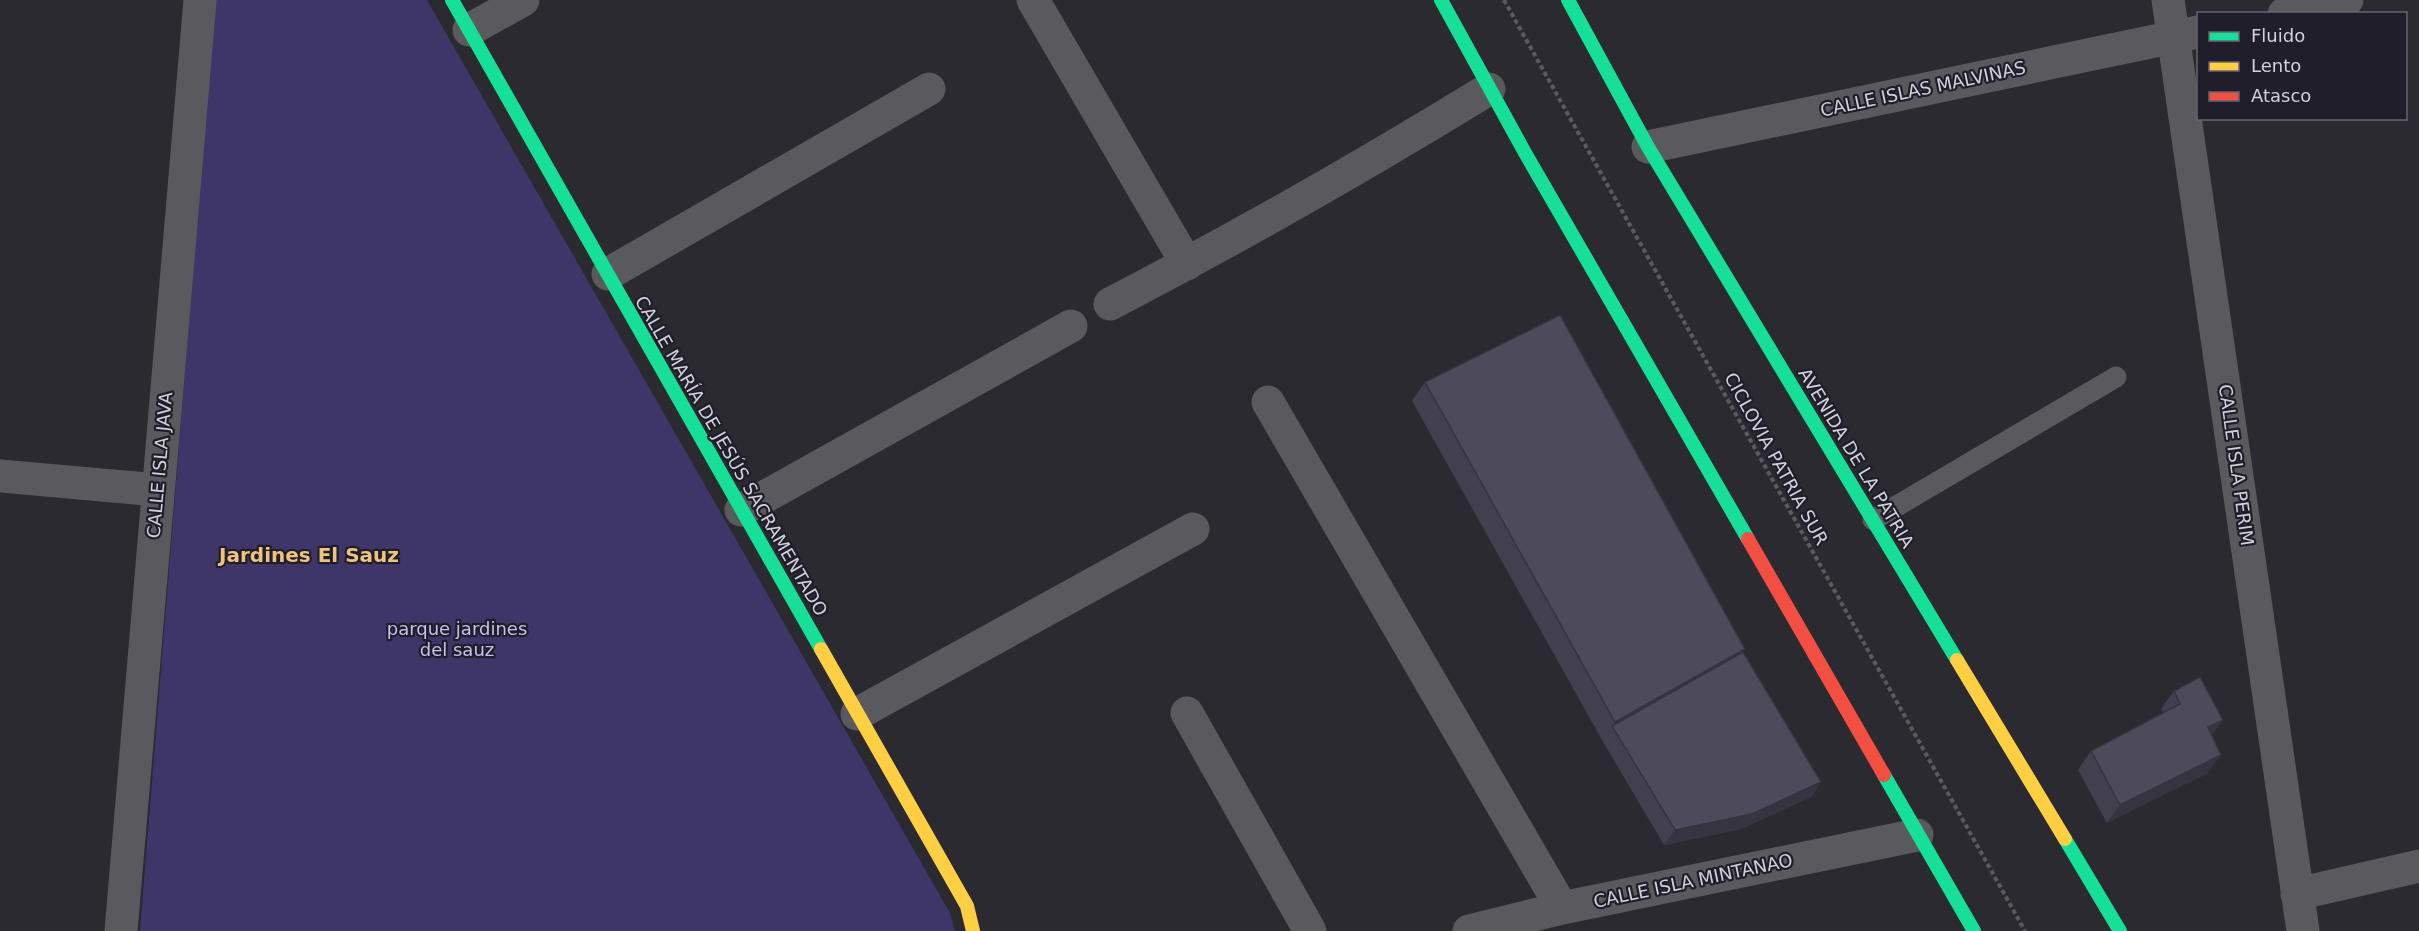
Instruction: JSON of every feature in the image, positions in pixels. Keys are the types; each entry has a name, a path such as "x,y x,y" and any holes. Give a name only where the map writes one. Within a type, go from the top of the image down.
{"main road":[{"name":"CALLE MARÍA DE JESÚS SACRAMENTADO","path":"452,0 967,906 973,931"},
{"path":"1441,0 1489,89 1974,931"},
{"name":"AVENIDA DE LA PATRIA","path":"1568,0 1648,147 2120,931"}],"street":[{"name":"CALLE ISLA JAVA","path":"121,931 200,0"},
{"path":"469,30 523,0"},
{"path":"1033,0 1187,264"},
{"name":"CALLE ISLA PERIM","path":"2168,0 2186,34 2197,119"},
{"path":"2293,12 2347,0"},
{"name":"CALLE ISLAS MALVINAS","path":"1648,147 2186,34"},
{"path":"608,274 929,89"},
{"path":"1110,304 1187,264 1489,89"},
{"name":"CALLE ISLA PERIM","path":"2197,120 2303,931"},
{"path":"741,510 1071,326"},
{"path":"1268,402 1562,908"},
{"path":"0,476 158,490"},
{"path":"857,714 1193,529"},
{"path":"1187,713 1310,931"},
{"name":"CALLE ISLA MINTANAO","path":"1469,931 1562,908 1917,835"},
{"path":"2297,894 2419,866"}],"lane":[{"path":"1873,520 2116,377"}],"path":[{"name":"CICLOVIA PATRIA SUR","path":"1504,0 2025,931"}],"green space":[{"name":"parque jardines del sauz","path":"215,0 427,0 950,913 955,931 140,931"}],"building":[{"path":"1560,315 1745,649 1615,722 1425,382"},
{"path":"1743,652 1821,782 1752,814 1675,830 1612,726"},
{"path":"2200,677 2223,720 2208,727 2221,755 2120,805 2091,751 2180,704 2174,691"}],"traffic: fast":[{"path":"452,0 821,649"},
{"path":"1441,0 1524,151 1748,539"},
{"path":"1568,0 1648,147 1957,660"},
{"path":"1884,775 1974,931"},
{"path":"2065,839 2120,931"}],"traffic: slow":[{"path":"821,649 967,906 973,931"},
{"path":"1957,660 2065,839"}],"traffic: jam":[{"path":"1748,539 1884,775"}],"district":[{"name":"Jardines El Sauz","path":"309,555"}]}
